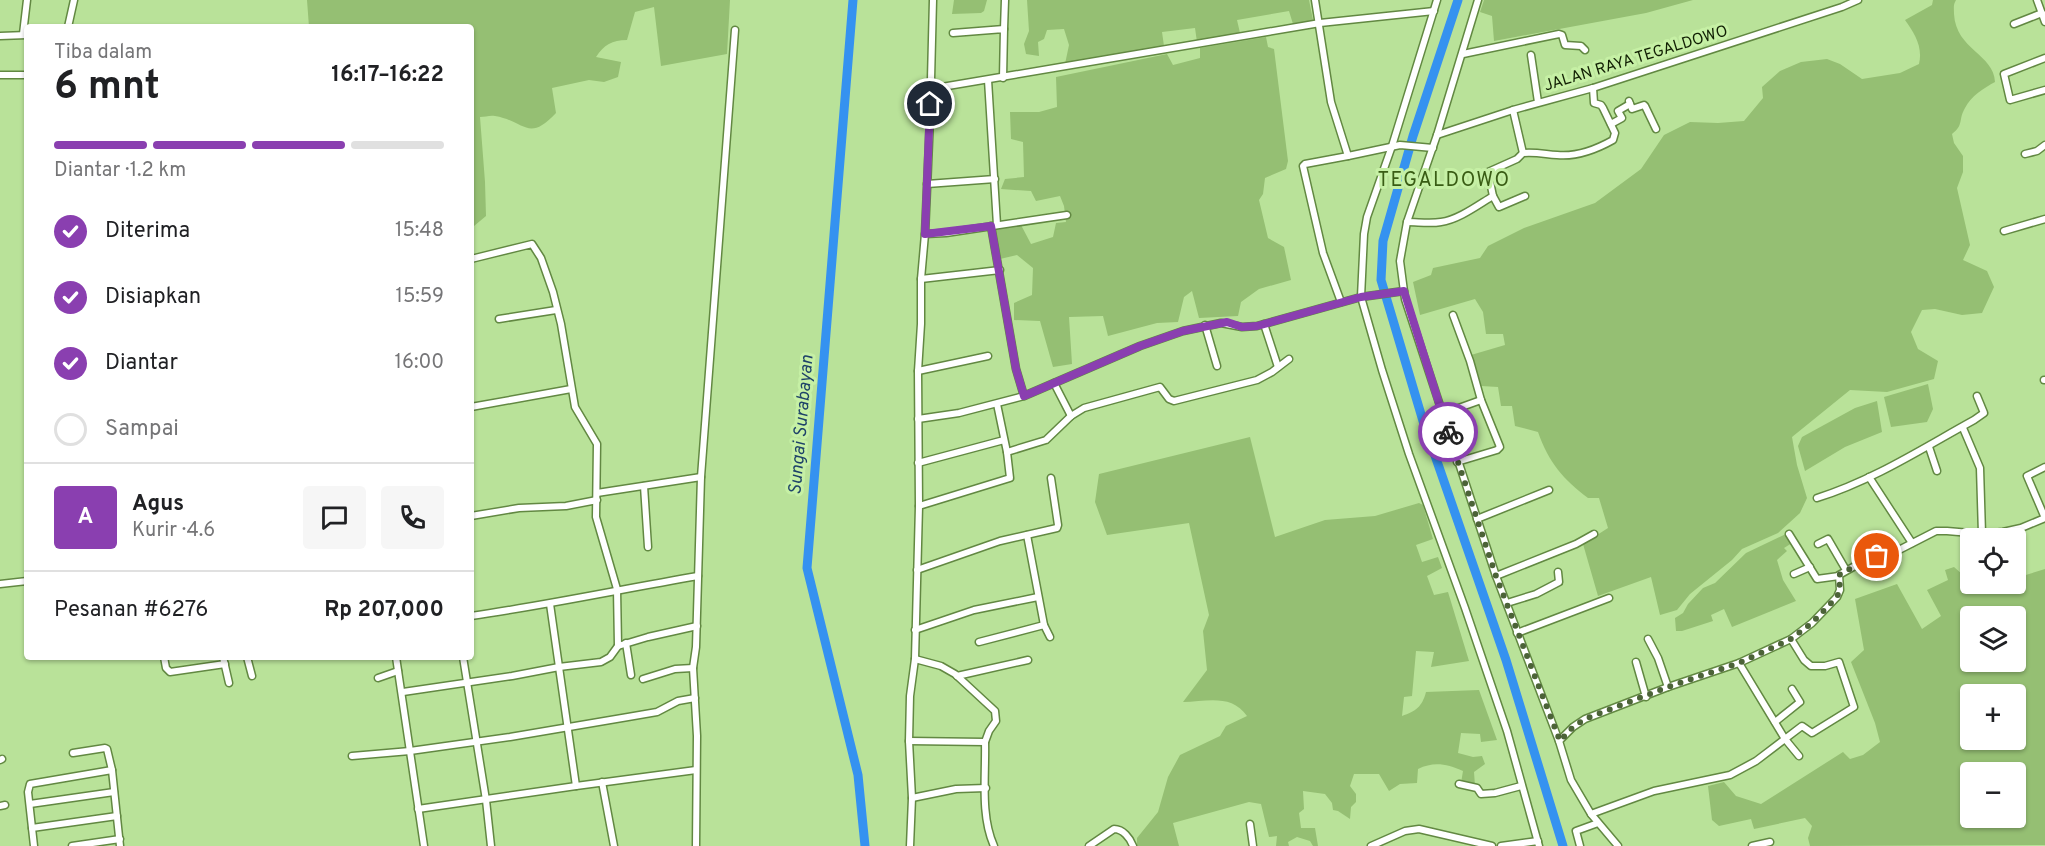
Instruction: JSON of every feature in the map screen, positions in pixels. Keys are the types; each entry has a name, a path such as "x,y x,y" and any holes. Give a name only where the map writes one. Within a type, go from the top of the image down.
{"street":[{"path":"26,24 27,0"},
{"path":"69,24 74,0"},
{"path":"910,846 912,798 909,741 910,696 915,659 917,570 922,505 921,324 933,89 933,0"},
{"path":"1003,78 1005,0"},
{"path":"1315,0 1331,102 1348,156"},
{"path":"1437,0 1392,147 1367,217 1364,234 1365,297 1382,370 1507,731 1517,788 1539,843 1502,846"},
{"path":"1478,0 1433,148 1407,222 1400,261 1401,292 1522,631 1571,780 1591,814 1618,846"},
{"name":"JALAN RAYA TEGALDOWO","path":"1437,135 1539,102 1593,88 1858,0"},
{"path":"2037,0 2045,22"},
{"path":"933,89 1320,23 1434,11"},
{"path":"2014,24 2042,13"},
{"path":"953,33 1004,28"},
{"path":"696,846 697,736 693,668 696,647 701,477 735,30"},
{"path":"1463,54 1559,34 1562,35 1565,45 1581,46 1585,50"},
{"path":"0,36 24,35"},
{"path":"1531,55 1539,102"},
{"path":"2045,58 2006,73 2012,100 2045,90"},
{"path":"0,75 24,75"},
{"path":"988,80 995,179 994,226 1016,369 1024,396"},
{"path":"1525,196 1499,207 1493,196 1488,172 1517,159 1523,153 1542,152 1563,155 1596,150 1615,139 1611,124 1601,105 1594,103 1593,88"},
{"path":"1611,124 1622,118 1619,110 1630,102 1632,108 1645,106 1656,129"},
{"path":"1513,110 1523,153"},
{"path":"2025,154 2037,152 2045,145"},
{"path":"1341,302 1323,253 1303,170 1305,164 1400,146 1433,148"},
{"path":"927,184 995,179"},
{"path":"1407,222 1438,223 1452,220 1493,196"},
{"path":"925,234 1067,215"},
{"path":"2004,231 2045,219"},
{"path":"403,692 601,662 612,655 618,646 617,589 596,517 597,444 575,407 561,324 547,274 532,244 474,258"},
{"path":"924,278 1000,270"},
{"path":"920,419 997,405 1024,396 1140,346 1205,325 1227,322 1246,327 1264,324 1341,302 1401,292"},
{"path":"499,319 556,310"},
{"path":"1453,315 1468,353 1481,400 1500,448 1461,461"},
{"path":"1264,324 1278,367"},
{"path":"1205,325 1217,366"},
{"path":"920,371 988,356"},
{"path":"1007,452 1046,440 1071,416 1084,408 1160,387 1169,399 1174,401 1257,380 1289,359"},
{"path":"1054,383 1071,416"},
{"path":"474,406 571,389"},
{"path":"1817,498 1846,489 1963,428 1984,413 1977,396"},
{"path":"1444,413 1481,400"},
{"path":"922,505 1010,478 997,405"},
{"path":"1963,428 1980,468 1982,528"},
{"path":"921,463 1004,440"},
{"path":"1929,447 1937,471"},
{"path":"2021,528 2045,518 2027,476 2045,467"},
{"path":"474,516 519,508 566,506 597,496 701,477"},
{"path":"1869,477 1912,543"},
{"path":"917,570 1000,541 1055,530 1058,527 1051,478"},
{"path":"644,486 648,547"},
{"path":"1481,517 1549,490"},
{"path":"1789,534 1817,579 1839,576 1862,562 1895,552 1930,533 1960,532"},
{"path":"1501,574 1594,534"},
{"path":"1027,535 1044,625 1050,637"},
{"path":"1818,544 1826,539 1829,540 1846,570"},
{"path":"1794,574 1810,567"},
{"path":"1511,602 1536,594 1560,582 1558,572"},
{"path":"474,616 550,604 617,589 698,576"},
{"path":"1560,741 1579,722 1668,687 1739,663 1791,639 1812,623 1837,597 1840,590 1839,576"},
{"path":"0,584 24,581"},
{"path":"915,630 974,610 1038,597"},
{"path":"1522,631 1609,598"},
{"path":"550,604 565,726 576,786"},
{"path":"979,642 1044,625"},
{"path":"618,646 696,626"},
{"path":"1648,639 1658,658 1668,687"},
{"path":"1591,814 1663,789 1726,776 1756,760 1802,726 1812,733 1855,706 1839,662 1825,666 1811,666 1804,660 1791,639"},
{"path":"626,644 632,675"},
{"path":"915,659 940,666 957,676 995,711 996,721 989,731 986,742 987,822 994,846"},
{"path":"165,660 166,668 172,672 224,660 229,683"},
{"path":"248,660 252,676"},
{"path":"396,660 403,692 424,846"},
{"path":"464,660 491,846"},
{"path":"957,676 1028,660"},
{"path":"1636,662 1646,697"},
{"path":"1739,663 1785,739 1799,756"},
{"path":"643,679 675,669 693,668"},
{"path":"378,678 398,671"},
{"path":"1775,722 1800,702 1792,689"},
{"path":"352,756 410,751 510,737 657,712 678,701 695,698"},
{"path":"909,741 986,742"},
{"path":"72,846 120,843 112,770 106,748 74,753"},
{"path":"34,846 28,788 30,784 112,770"},
{"path":"418,809 696,770"},
{"path":"602,782 614,846"},
{"path":"1459,784 1476,788 1481,794 1517,788"},
{"path":"912,798 956,789 986,788"},
{"path":"30,804 114,792"},
{"path":"32,828 117,816"},
{"path":"1580,846 1576,831 1598,823"},
{"path":"1250,824 1251,846"},
{"path":"1089,846 1114,829 1118,829 1127,836 1133,846"},
{"path":"1371,846 1414,829 1442,833 1492,846"},
{"path":"1752,846 1770,842"}],"green space":[{"path":"307,0 730,0 727,54 661,66 654,7 635,12 627,40 609,44 596,57 621,62 618,77 604,82 589,80 552,88 556,113 547,122 539,127 526,128 495,116 480,117 486,216 474,226 474,24 309,24"},
{"path":"954,0 987,0 984,11 981,13 952,14"},
{"path":"1027,0 1309,0 1313,20 1293,24 1289,11 1237,20 1240,33 1197,42 1195,28 1162,32 1164,46 1065,64 1069,45 1064,29 1047,30 1044,39 1038,42 1039,56 1026,54 1024,44 1029,31"},
{"path":"1484,0 1693,0 1646,13 1494,41 1492,16 1480,12"},
{"path":"1933,0 1956,0 1954,14 1956,26 1961,36 1988,65 1995,82 1971,100 1963,112 1960,125 1952,134 1954,143 1963,156 1963,172 1957,188 1970,245 1963,260 1987,271 1994,287 1982,313 1962,315 1935,309 1922,310 1911,332 1918,349 1938,361 1934,379 1887,392 1850,390 1792,437 1797,465 1807,498 1800,513 1778,533 1742,549 1690,594 1677,610 1660,615 1651,577 1598,596 1583,544 1608,528 1599,498 1588,498 1564,477 1547,453 1538,432 1515,426 1512,406 1501,406 1498,387 1481,386 1471,355 1505,345 1503,334 1486,334 1483,312 1475,299 1420,315 1413,282 1431,275 1433,268 1480,258 1488,246 1524,228 1595,203 1641,169 1664,135 1690,122 1744,121 1763,98 1762,87 1780,71 1801,62 1827,59 1840,64 1862,79 1900,73 1919,64 1920,52 1917,41 1905,20 1932,5"},
{"path":"1266,37 1268,47 1274,49 1288,161 1286,169 1265,178 1263,194 1259,200 1268,238 1284,247 1291,280 1259,289 1241,302 1238,316 1199,318 1192,291 1184,297 1178,322 1157,323 1108,336 1103,316 1069,317 1072,364 1053,367 1040,321 1014,320 1014,303 1032,295 1033,268 1017,255 1000,259 995,230 1021,225 1031,244 1053,237 1056,223 1066,222 1064,206 1060,196 1036,201 1031,191 1001,189 1005,179 1024,177 1023,142 1011,139 1010,112 1039,112 1057,107 1056,77 1167,54 1173,65 1200,58 1200,48"},
{"path":"1928,384 1933,409 1927,422 1891,427 1884,397"},
{"path":"1877,401 1882,432 1845,447 1805,471 1798,446 1802,437 1855,408"},
{"path":"1250,437 1275,537 1325,520 1375,516 1419,503 1423,505 1433,539 1416,545 1422,562 1438,557 1442,568 1427,576 1434,595 1448,592 1469,661 1431,667 1434,652 1416,651 1412,696 1404,697 1402,716 1418,708 1426,692 1479,690 1497,740 1481,742 1480,734 1461,733 1458,753 1473,757 1482,756 1485,764 1474,772 1475,786 1461,783 1463,771 1440,764 1418,769 1417,783 1400,784 1389,791 1379,774 1354,774 1350,786 1356,794 1356,802 1351,807 1350,819 1333,810 1332,803 1325,794 1303,791 1304,809 1299,813 1301,828 1315,828 1318,846 1313,846 1310,841 1297,837 1288,842 1289,846 1276,846 1277,836 1269,837 1261,804 1249,802 1173,823 1179,846 1137,846 1137,838 1158,812 1168,777 1180,755 1220,736 1226,726 1247,716 1234,704 1219,700 1183,702 1207,670 1203,631 1209,615 1189,523 1107,535 1095,502 1099,474"},
{"path":"1786,534 1792,543 1784,548 1787,551 1777,560 1783,580 1796,601 1732,627 1724,609 1711,615 1713,621 1676,631 1675,618 1683,613 1703,588 1715,583 1746,553"},
{"path":"1954,567 1960,572 1960,594 2026,594 2026,575 2045,569 2045,845 1810,846 1808,838 1812,826 1805,818 1754,829 1751,819 1719,826 1712,820 1708,786 1724,782 1736,796 1761,804 1843,752 1850,759 1863,755 1880,742 1851,662 1864,650 1855,599 1897,584 1922,629 1941,616 1927,590 1948,580 1945,570"}],"waterway":[{"name":"Sungai Surabayan","path":"853,0 807,568 858,775 865,846"},
{"path":"1458,0 1413,136 1383,241 1381,280 1423,421 1506,660 1563,846"}],"way so far":[{"path":"1448,432 1496,576 1560,741 1573,727 1585,719 1739,663 1791,639 1812,623 1837,597 1840,590 1839,575 1877,556"}],"district":[{"name":"TEGALDOWO","path":"1444,181"}],"route":[{"path":"930,104 925,234 991,226 1016,369 1024,396 1140,346 1183,331 1227,322 1242,327 1257,326 1361,297 1404,291 1448,432"}]}
